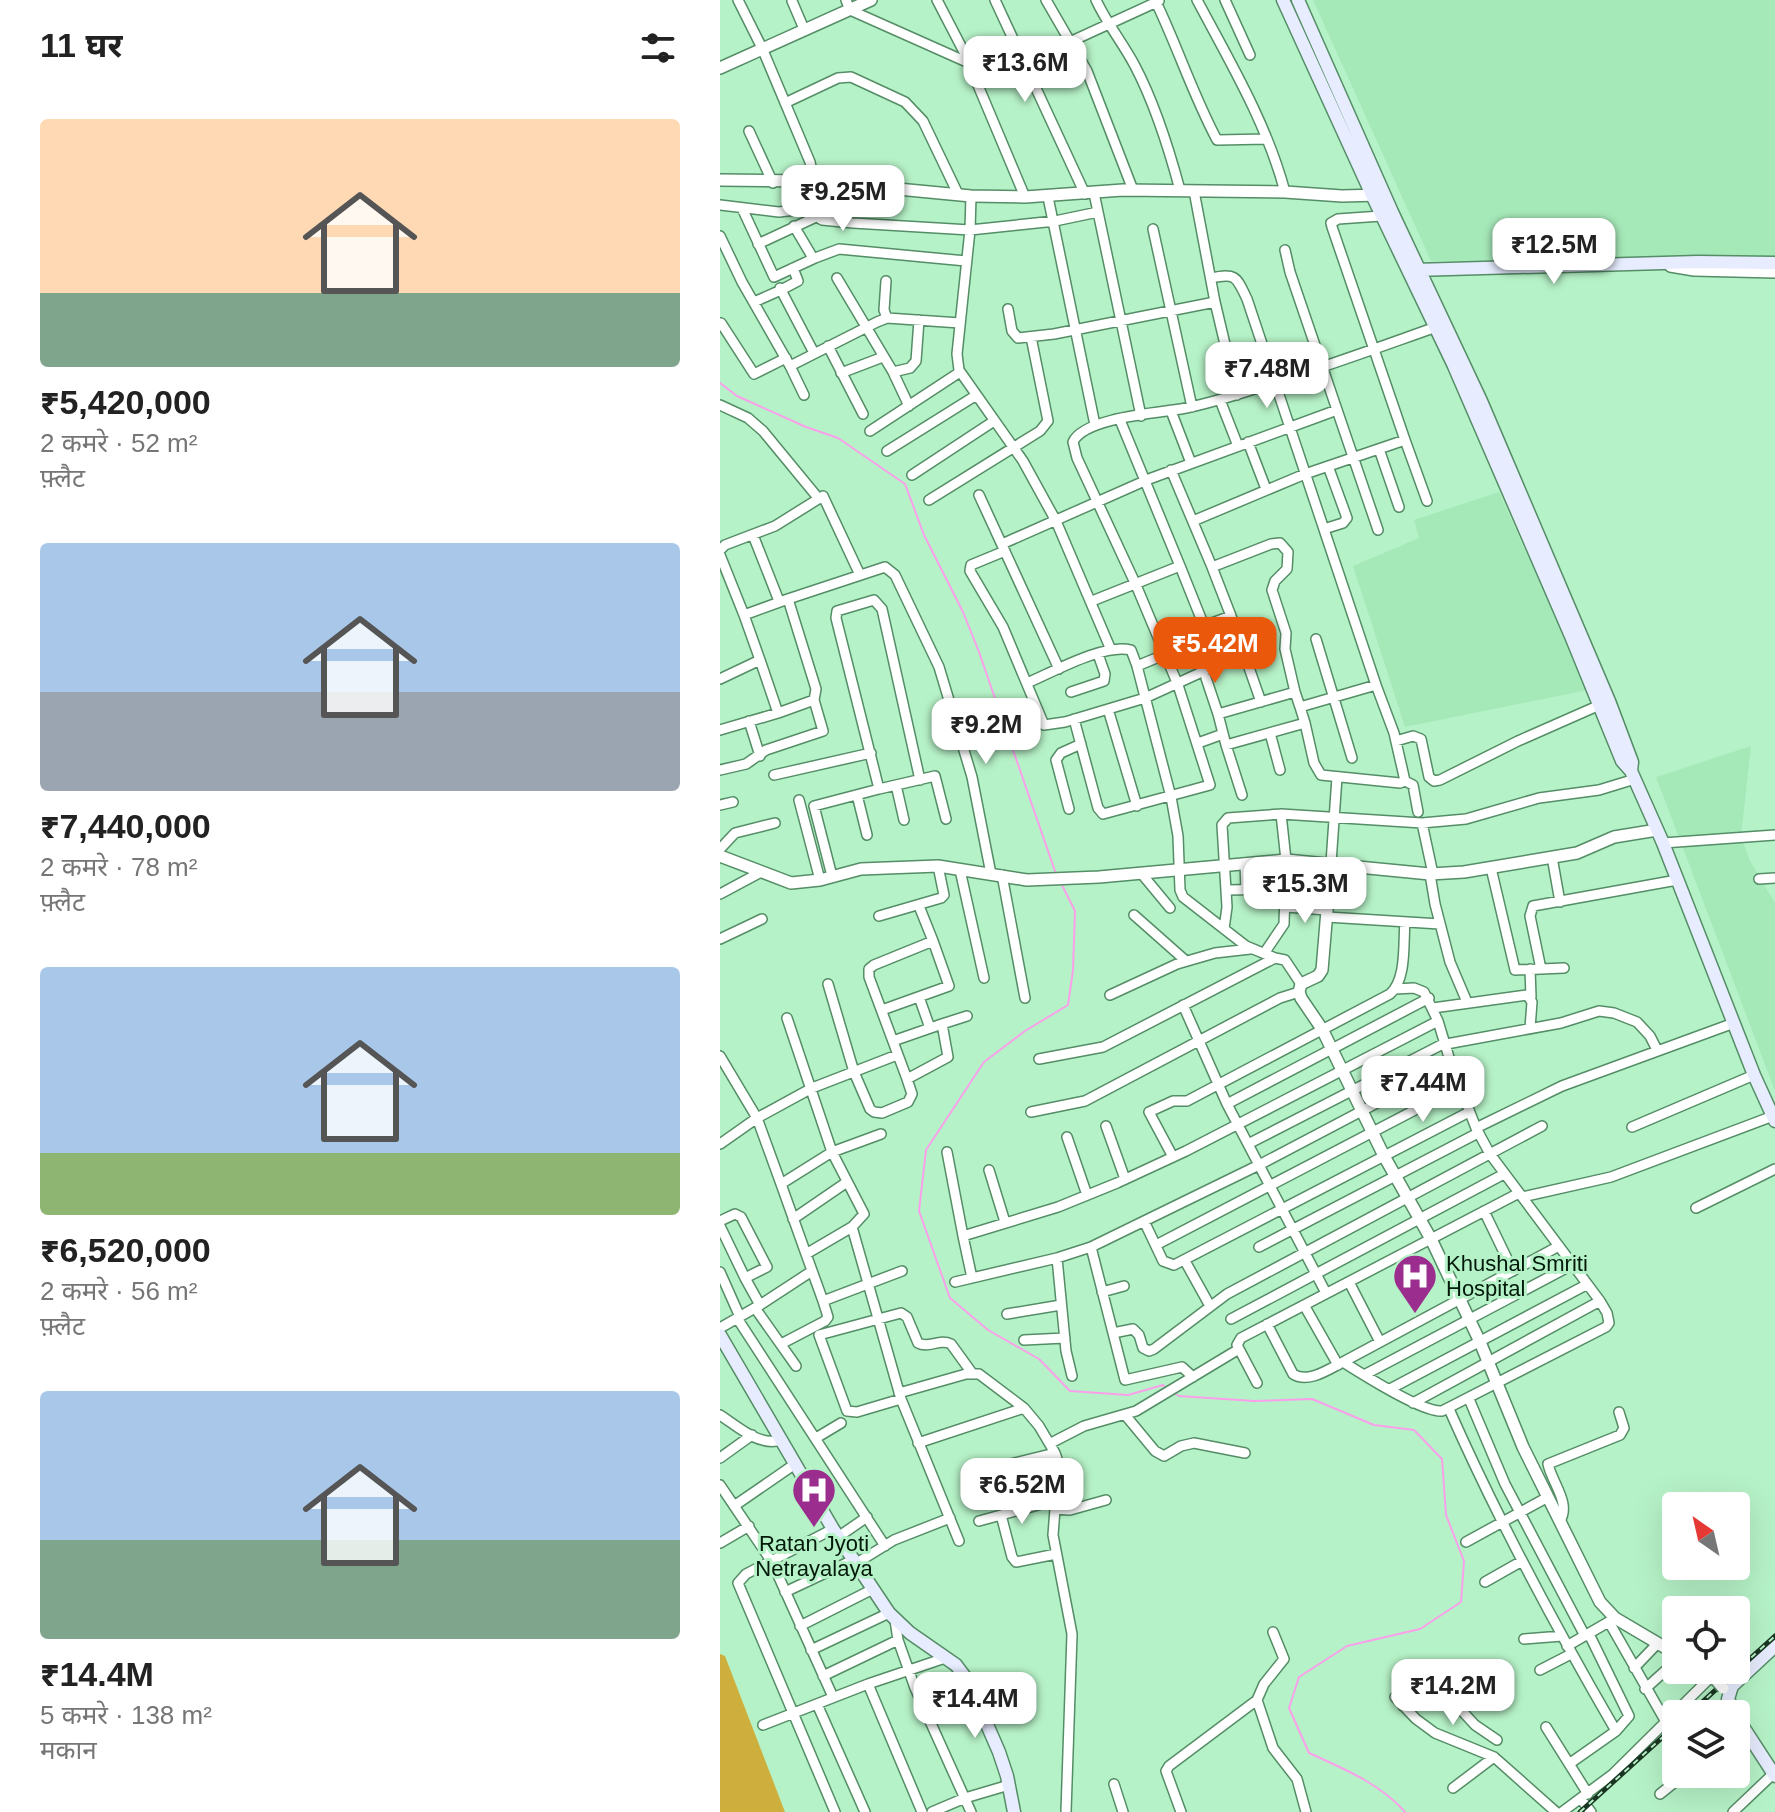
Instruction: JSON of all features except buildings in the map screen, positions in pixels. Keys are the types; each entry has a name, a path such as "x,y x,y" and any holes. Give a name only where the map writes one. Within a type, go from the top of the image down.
{"main road":[{"path":"1283,0 1441,325 1605,703 1622,761 1633,775 1663,843 1754,1075 1774,1118"},
{"path":"1298,0 1378,195 1381,216 1414,270"},
{"path":"1414,270 1698,262 1775,263"},
{"path":"720,1335 836,1533 892,1616 956,1665 968,1681 999,1752 1014,1812"},
{"path":"1750,1669 1775,1646"},
{"path":"1750,1741 1774,1775"},
{"path":"1006,1785 1007,1812"}],"street":[{"path":"738,0 762,48 810,162 814,181 814,215"},
{"path":"720,68 848,5 871,0"},
{"path":"937,0 969,63 1025,197"},
{"path":"995,0 1098,212 1141,416"},
{"path":"1046,0 1087,71 1133,190"},
{"path":"1096,0 1107,24 1135,65 1171,155 1180,190"},
{"path":"1197,0 1276,157 1285,192"},
{"path":"1225,0 1250,55"},
{"path":"792,1 804,29"},
{"path":"1024,63 1158,1 1193,93 1217,140 1267,139"},
{"path":"848,5 969,63"},
{"path":"785,103 838,78 851,77 905,102 923,121 958,194"},
{"path":"749,131 773,183"},
{"path":"720,167 723,181 814,181 971,196 1048,197 1133,190 1378,195"},
{"path":"1194,191 1237,395"},
{"path":"971,196 957,354 960,372 1012,447 1056,521 1111,650"},
{"path":"1048,197 1095,425"},
{"path":"720,205 779,212 799,209 853,223 970,230 1055,221 1098,212"},
{"path":"742,208 814,353"},
{"path":"758,244 814,215"},
{"path":"1381,216 1338,219 1331,223 1427,501"},
{"path":"794,226 813,258"},
{"path":"1153,229 1192,407"},
{"path":"720,236 804,395"},
{"path":"774,277 813,258 847,249 966,261"},
{"path":"1285,250 1378,530"},
{"path":"1654,264 1694,271 1775,273"},
{"path":"754,302 798,281 793,268"},
{"path":"1211,278 1230,274 1240,285 1396,741 1405,781"},
{"path":"837,278 893,372 909,406"},
{"path":"886,281 884,310 887,318"},
{"path":"1008,309 1015,336 1031,337 1215,302"},
{"path":"721,323 754,374 814,353 887,318 960,323"},
{"path":"893,372 910,368 916,361 919,320"},
{"path":"1074,719 1100,812 1108,815 1210,785 1166,654 1077,458 1073,442 1081,431 1095,425 1192,407 1237,395 1441,325"},
{"path":"929,500 1040,431 1048,421 1031,337"},
{"path":"828,346 863,414"},
{"path":"841,373 883,357"},
{"path":"870,431 960,372"},
{"path":"887,451 975,396"},
{"path":"1220,400 1266,489"},
{"path":"720,405 748,418 763,431 819,499"},
{"path":"1120,420 1144,481 1217,657 1215,666 1145,698 1044,725 1003,627 970,571 971,565 1056,521 1144,481 1337,410"},
{"path":"1171,411 1191,463"},
{"path":"912,475 994,421"},
{"path":"1193,521 1305,474 1405,440"},
{"path":"1379,449 1399,507"},
{"path":"1324,529 1343,523 1347,518 1328,466"},
{"path":"1171,470 1212,567 1261,702"},
{"path":"979,495 1059,669"},
{"path":"778,713 720,553 775,526 823,496 860,575"},
{"path":"720,770 746,764 766,750 823,731 814,700 816,689 784,600 753,535"},
{"path":"1212,567 1264,546 1280,543 1284,546 1289,562 1272,590 1286,633 1285,649 1317,770 1321,775 1405,781 1413,785 1418,812"},
{"path":"1092,601 1180,566"},
{"path":"744,615 885,567 895,575 939,667 1001,875 1025,998"},
{"path":"879,789 836,618 837,611 843,608 874,600 882,609 920,780"},
{"path":"1204,626 1231,616"},
{"path":"1316,639 1352,758"},
{"path":"1027,683 1098,654 1111,650 1131,650 1171,797 1183,897 1250,949 1285,960 1384,1156 1431,1239 1548,1497 1634,1668 1662,1716"},
{"path":"1071,692 1104,681 1105,674 1098,654"},
{"path":"1137,666 1166,654"},
{"path":"720,679 760,660"},
{"path":"1206,678 1242,795"},
{"path":"1300,707 1376,685"},
{"path":"1218,714 1295,692"},
{"path":"720,730 814,700"},
{"path":"1396,741 1413,736 1421,739 1429,777 1434,781 1440,780 1605,703"},
{"path":"1108,709 1137,806"},
{"path":"749,721 760,756"},
{"path":"1226,745 1305,723"},
{"path":"1270,733 1280,770"},
{"path":"1198,743 1223,734"},
{"path":"1069,809 1056,760 1061,753 1081,744"},
{"path":"774,775 871,753"},
{"path":"1224,929 1224,820 1281,814 1422,823 1466,819 1539,798 1599,790 1633,775"},
{"path":"826,878 827,857 814,806 935,776 946,819"},
{"path":"1031,1112 1085,1101 1318,976 1322,970 1337,777"},
{"path":"896,785 904,820"},
{"path":"857,795 867,835"},
{"path":"799,800 815,860 826,878"},
{"path":"720,805 733,802"},
{"path":"1039,1059 1103,1047 1270,955 1282,929 1286,907 1286,860 1281,814"},
{"path":"720,849 735,833 775,823"},
{"path":"1422,823 1440,924 1450,962 1467,1002"},
{"path":"720,856 791,883 861,869 938,866 1027,880 1112,876 1286,860 1432,874 1491,868 1577,853 1614,837 1657,830"},
{"path":"1663,843 1775,835"},
{"path":"815,860 827,857"},
{"path":"1552,857 1560,902"},
{"path":"1245,863 1246,890"},
{"path":"879,916 936,901 944,895 938,866"},
{"path":"1491,868 1515,970 1564,968"},
{"path":"960,870 984,978"},
{"path":"720,894 761,872"},
{"path":"1157,872 1157,893"},
{"path":"1141,873 1170,908"},
{"path":"1759,879 1775,878"},
{"path":"1530,1028 1536,969 1533,906 1677,880"},
{"path":"1226,890 1329,886"},
{"path":"882,1010 949,986 919,906"},
{"path":"1286,907 1440,924"},
{"path":"1134,915 1186,961"},
{"path":"720,939 762,919"},
{"path":"1395,989 1401,974 1405,922"},
{"path":"828,984 854,1072 870,1109 877,1113 912,1099 869,977 869,969 933,941"},
{"path":"1110,995 1186,961 1215,953 1250,949"},
{"path":"1173,1157 1149,1112 1173,1101 1187,1101 1395,989 1421,989 1431,1003 1459,1087 1490,1154 1600,1301 1609,1318 1606,1327 1449,1409 1432,1412 1340,1363 1304,1305"},
{"path":"919,997 930,1028"},
{"path":"1227,1104 1332,1049 1431,1003 1531,997"},
{"path":"1183,1005 1227,1104 1326,1293"},
{"path":"1248,1144 1434,1048 1446,1045 1561,1023 1599,1011 1627,1017 1645,1029 1657,1050"},
{"path":"893,1041 967,1016"},
{"path":"787,1018 832,1152 864,1214 852,1227 806,1254"},
{"path":"963,1236 1058,1207 1125,1179 1238,1125 1438,1021"},
{"path":"1259,1247 1562,1086 1734,1023"},
{"path":"907,1079 948,1057 942,1024"},
{"path":"720,1144 757,1118 812,1088 897,1055"},
{"path":"720,1056 757,1118 823,1301 828,1317 817,1331"},
{"path":"955,1282 1091,1247 1259,1165 1451,1064"},
{"path":"1632,1127 1754,1075"},
{"path":"1156,1245 1459,1087"},
{"path":"1144,1221 1163,1261 1168,1264 1185,1261 1469,1112"},
{"path":"1257,1383 1239,1349 1238,1340 1484,1211 1520,1195 1611,1177 1774,1118"},
{"path":"1106,1126 1125,1179"},
{"path":"1113,1333 1133,1329 1139,1335 1143,1348 1149,1351 1210,1306 1304,1252 1542,1126"},
{"path":"781,1184 832,1152 881,1134"},
{"path":"1067,1137 1087,1195"},
{"path":"947,1152 972,1278"},
{"path":"1696,1208 1775,1169"},
{"path":"989,1170 1005,1222"},
{"path":"1231,1319 1504,1174"},
{"path":"793,1219 847,1182"},
{"path":"1484,1211 1513,1271"},
{"path":"745,1278 767,1267 741,1217 735,1214 720,1223 758,1307 796,1366"},
{"path":"852,1227 900,1396 959,1541"},
{"path":"1267,1324 1296,1377 1310,1377 1559,1246"},
{"path":"1091,1247 1125,1380 1182,1367 1193,1377"},
{"path":"1057,1258 1072,1376"},
{"path":"1185,1261 1210,1306"},
{"path":"1364,1375 1572,1265"},
{"path":"720,1328 812,1271"},
{"path":"823,1301 902,1271"},
{"path":"720,1272 739,1318 885,1546"},
{"path":"1349,1282 1380,1342"},
{"path":"1390,1389 1586,1285"},
{"path":"1102,1292 1124,1286"},
{"path":"1413,1403 1600,1301"},
{"path":"1007,1314 1061,1305"},
{"path":"781,1344 817,1331 904,1314 918,1343 922,1346 945,1341 951,1344 972,1373 987,1378 1024,1408 1053,1448 1062,1474 1056,1504 1056,1554 1072,1634 1066,1812"},
{"path":"817,1331 847,1411 857,1412 972,1373"},
{"path":"1024,1340 1065,1338"},
{"path":"967,1475 1053,1448 1084,1426 1126,1416 1239,1349"},
{"path":"1469,1399 1519,1513 1629,1711 1628,1720 1616,1731 1569,1764"},
{"path":"918,1443 1024,1408"},
{"path":"1449,1409 1501,1523 1616,1731"},
{"path":"1560,1521 1564,1506 1548,1464 1620,1435 1624,1428 1619,1412"},
{"path":"720,1415 768,1442 781,1440"},
{"path":"1126,1416 1155,1451 1164,1456 1181,1446 1194,1443 1245,1453"},
{"path":"816,1438 841,1423"},
{"path":"720,1458 752,1435"},
{"path":"734,1506 795,1464"},
{"path":"720,1485 772,1562 833,1697"},
{"path":"1466,1542 1548,1497"},
{"path":"979,1521 1056,1504 1070,1510 1106,1500"},
{"path":"1001,1515 1016,1562 1056,1554"},
{"path":"835,1812 738,1583 739,1578 867,1517"},
{"path":"785,1592 950,1518"},
{"path":"720,1543 749,1526"},
{"path":"1485,1582 1522,1561"},
{"path":"800,1626 873,1589"},
{"path":"811,1650 892,1616 909,1671 971,1812"},
{"path":"1540,1670 1612,1620"},
{"path":"1612,1620 1662,1645"},
{"path":"1181,1812 1166,1774 1169,1766 1257,1700 1264,1684 1284,1659 1273,1632"},
{"path":"1524,1639 1562,1636"},
{"path":"823,1676 898,1640"},
{"path":"1634,1668 1658,1643"},
{"path":"763,1725 945,1658"},
{"path":"1403,1706 1466,1665"},
{"path":"1645,1689 1662,1674"},
{"path":"868,1684 922,1812"},
{"path":"1437,1684 1475,1725 1497,1740"},
{"path":"1694,1700 1714,1684"},
{"path":"1395,1697 1435,1733 1494,1757 1562,1812 1613,1774 1662,1726"},
{"path":"1257,1700 1273,1748 1297,1779 1306,1812"},
{"path":"817,1704 865,1812"},
{"path":"1546,1727 1569,1764 1591,1812"},
{"path":"1453,1788 1494,1757"},
{"path":"1733,1812 1774,1775"},
{"path":"1114,1784 1123,1812"},
{"path":"932,1812 1006,1785"},
{"path":"1660,1794 1668,1788"}],"shaded area":[{"path":"1313,0 1775,0 1775,259 1431,261"},
{"path":"1499,492 1588,690 1405,727 1353,566 1419,538 1414,520"},
{"path":"1751,746 1741,837 1750,861 1775,903 1775,1091 1656,777"},
{"path":"720,1654 725,1656 785,1812 720,1812"}],"waterway":[{"path":"720,383 737,396 838,438 905,484 924,535 963,612 979,652 1056,874"},
{"path":"1061,883 1075,911 1068,1005 1025,1031 984,1062 926,1150 919,1211 950,1298 988,1330 1039,1359 1070,1391 1128,1395 1165,1387"},
{"path":"1174,1393 1179,1396 1254,1401 1312,1399 1374,1425 1414,1430 1442,1459 1446,1515 1464,1561 1461,1602 1420,1629 1347,1646 1299,1677 1289,1708 1309,1753 1373,1785 1405,1812"}],"railway":[{"path":"1704,1700 1775,1636"},
{"path":"1580,1812 1662,1738"}],"place":[{"name":"Khushal Smriti Hospital","path":"1415,1315"},
{"name":"Ratan Jyoti Netrayalaya","path":"814,1529"}]}
